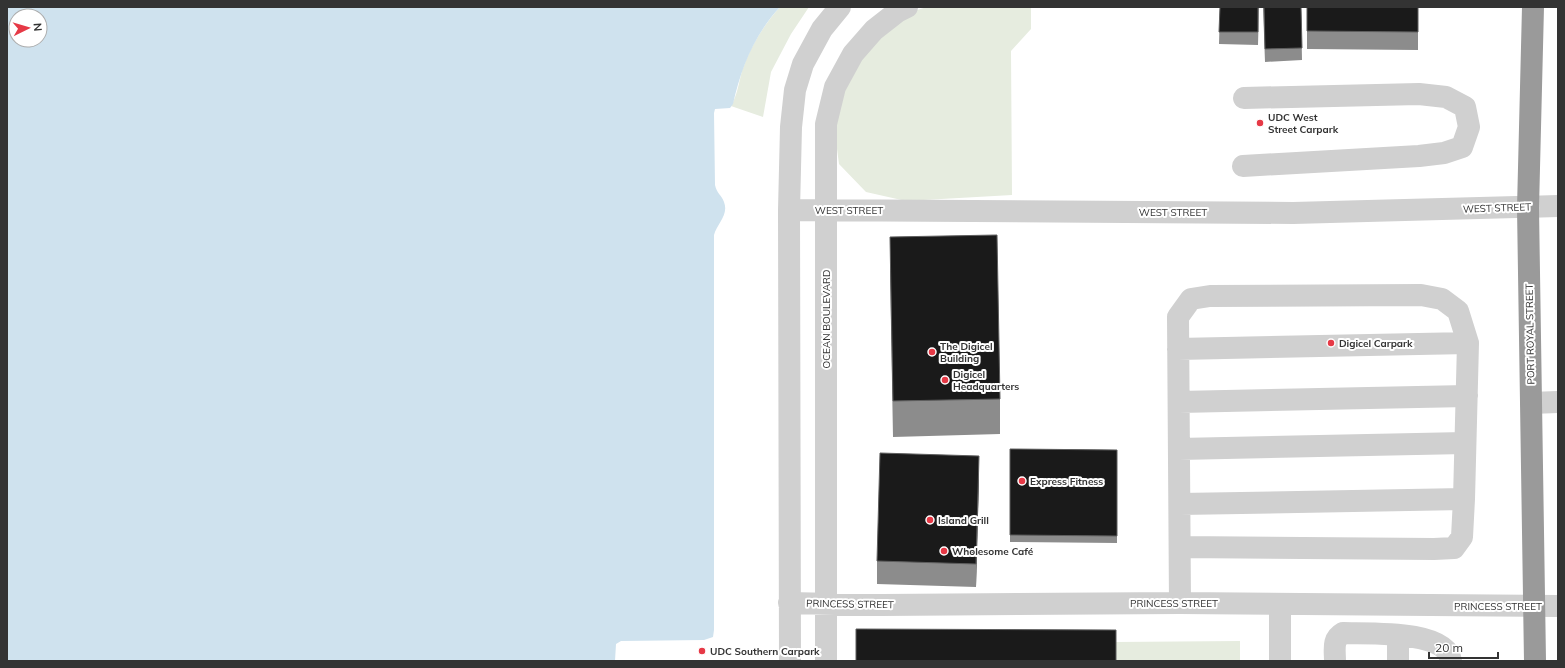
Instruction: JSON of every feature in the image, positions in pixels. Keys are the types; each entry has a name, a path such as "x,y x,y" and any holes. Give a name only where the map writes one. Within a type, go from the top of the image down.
{"highway":[{"name":"PORT ROYAL STREET","path":"1533,7 1528,208 1535,661"}],"street":[{"path":"790,661 789,210 791,127 795,90 803,64 822,29 840,7"},
{"name":"OCEAN BOULEVARD","path":"826,661 826,124 835,87 853,54 874,30 897,12 907,7"},
{"path":"1243,166 1420,156 1444,153 1462,147 1469,127 1465,107 1446,96 1420,94 1244,98"},
{"name":"WEST STREET","path":"789,210 1293,213 1528,208 1558,206"},
{"path":"1180,547 1454,548 1462,537 1468,396 1468,343 1458,311 1442,298 1421,295 1210,296 1191,299 1178,317 1180,603"},
{"path":"1178,349 1468,343"},
{"path":"1179,402 1468,396"},
{"path":"1531,403 1558,402"},
{"path":"1179,448 1465,444"},
{"path":"1180,504 1464,499"},
{"name":"PRINCESS STREET","path":"789,603 1180,603 1558,606"},
{"path":"1280,604 1280,661"},
{"path":"1335,661 1335,642 1338,636 1343,633 1421,637 1441,645 1451,658 1451,661"},
{"path":"1398,635 1398,661"}],"shaded area":[{"path":"780,7 809,7 791,34 771,72 763,117 731,106 738,89 742,71 753,45"},
{"path":"927,7 1031,7 1031,29 1011,51 1012,195 906,201 866,192 839,164 834,126 846,86 887,19"},
{"path":"1240,641 1240,661 1116,661 1116,642"}],"water":[{"path":"7,7 780,7 763,29 750,52 740,78 733,104 730,108 715,109 714,113 715,185 723,199 725,211 714,235 713,637 704,640 621,641 616,644 615,661 7,661"}],"building":[{"path":"1220,7 1258,7 1258,32 1219,32"},
{"path":"1264,7 1301,7 1302,48 1265,49"},
{"path":"1307,7 1418,7 1418,32 1307,31"},
{"name":"Digicel Headquarters","path":"997,235 1000,399 893,401 890,237"},
{"path":"1010,449 1117,450 1117,536 1010,535"},
{"path":"880,453 979,456 976,564 877,561"},
{"path":"856,629 1116,630 1116,661 856,661"}],"place":[{"name":"UDC West Street Carpark","path":"1260,123"},
{"name":"Digicel Carpark","path":"1331,343"},
{"name":"The Digicel Building","path":"932,352"},
{"name":"Digicel Headquarters","path":"945,380"},
{"name":"Express Fitness","path":"1022,481"},
{"name":"Island Grill","path":"930,520"},
{"name":"Wholesome Café","path":"944,551"},
{"name":"UDC Southern Carpark","path":"702,651"}]}
